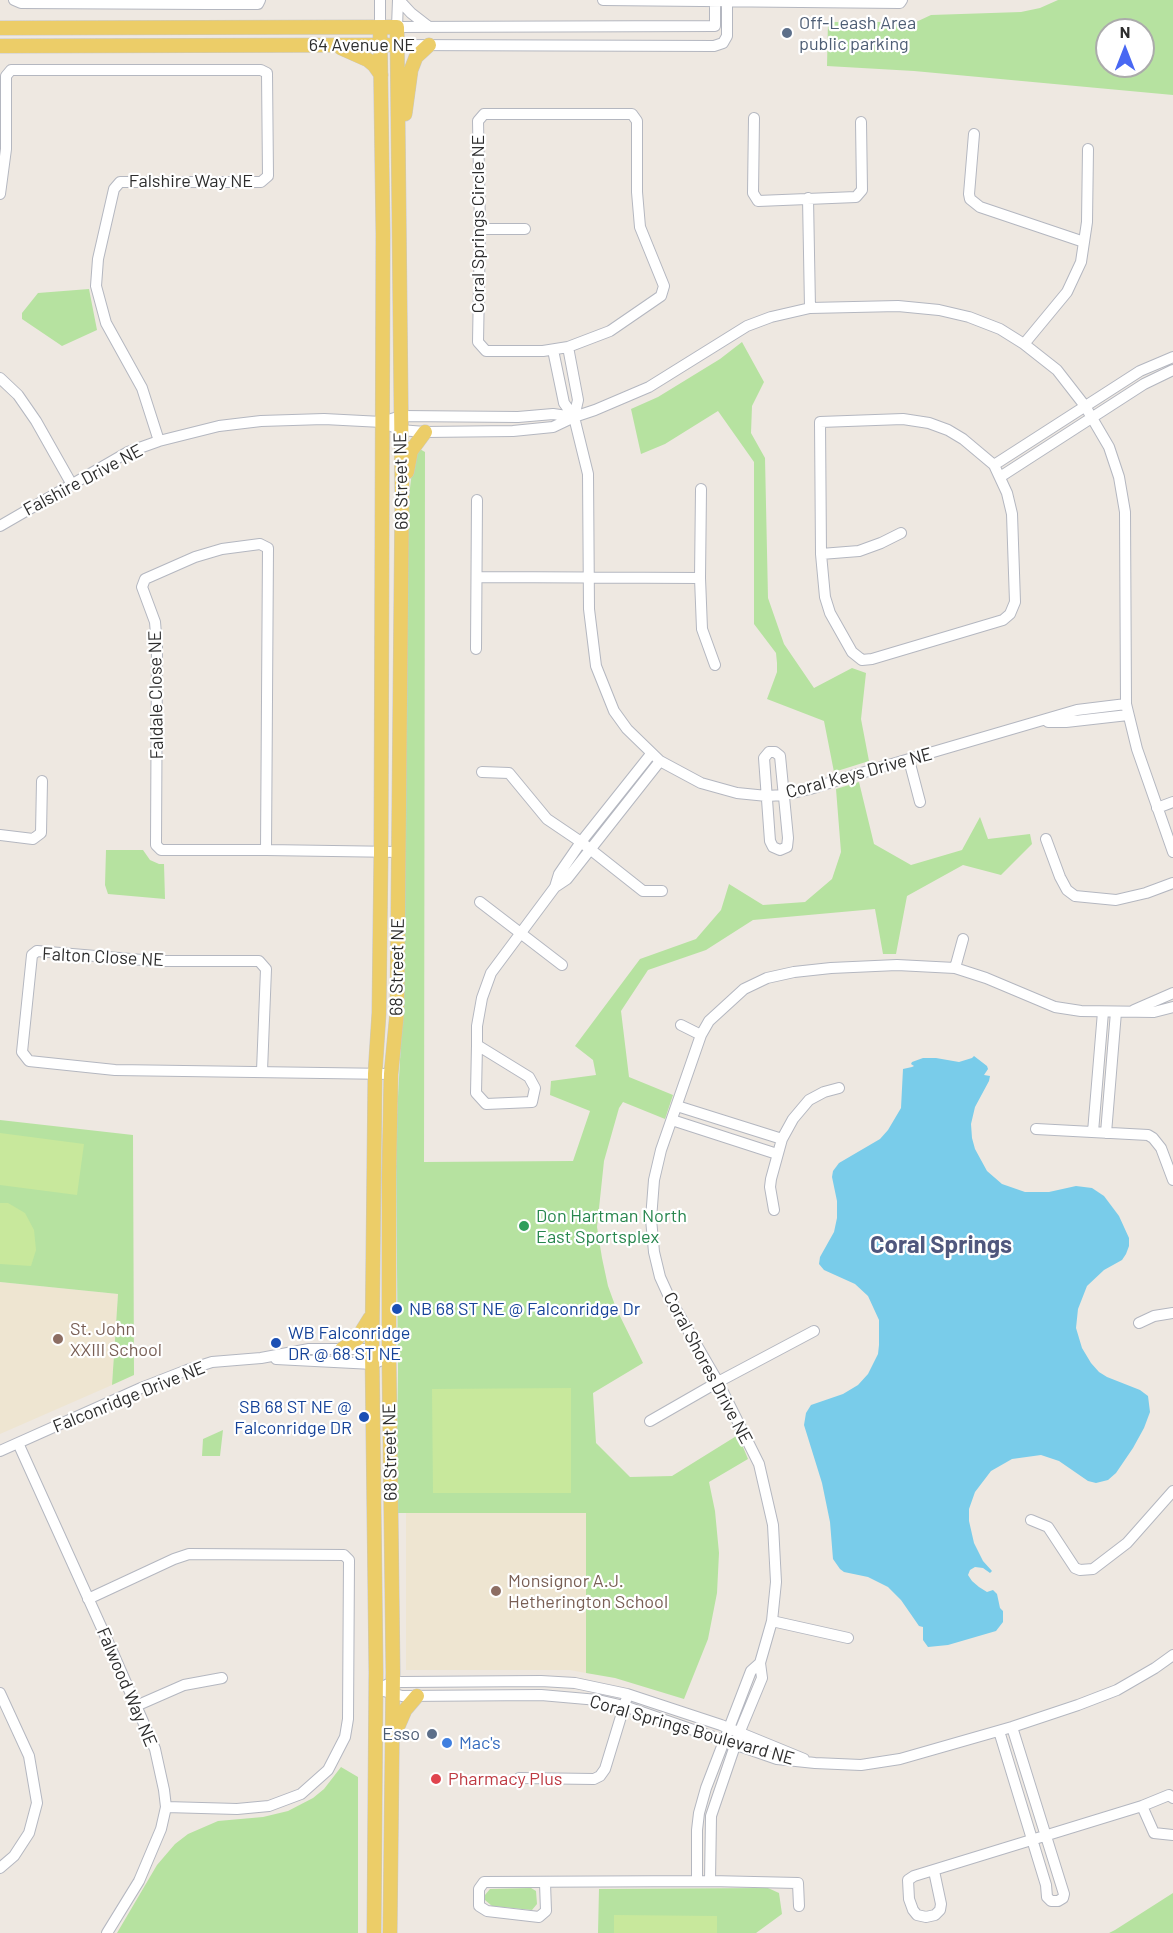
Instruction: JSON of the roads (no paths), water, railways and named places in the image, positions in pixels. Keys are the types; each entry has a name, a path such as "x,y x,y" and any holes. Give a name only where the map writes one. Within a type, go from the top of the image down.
{"main road":[{"name":"64 Avenue NE","path":"0,28 397,27"},
{"name":"68 Street NE","path":"390,1933 390,1810 393,1739 389,1357 391,1074 396,1012 402,495 397,27"},
{"name":"68 Street NE","path":"375,1933 376,1689 372,1349 375,1074 379,1013 381,852 380,28"},
{"path":"337,45 368,60 381,75"},
{"name":"64 Avenue NE","path":"0,46 397,45"},
{"path":"398,158 402,146 411,70 416,57 429,45"},
{"path":"402,495 411,451 425,432"},
{"path":"342,1349 363,1333 373,1314"},
{"path":"393,1739 405,1710 417,1696"}],"street":[{"path":"14,0 21,3 195,4 258,4 260,0"},
{"name":"68 Street NE","path":"380,0 380,28"},
{"path":"398,0 429,27"},
{"name":"68 Street NE","path":"397,27 398,0"},
{"path":"603,0 900,3 902,0"},
{"name":"64 Avenue NE","path":"397,27 715,26 715,1"},
{"name":"64 Avenue NE","path":"397,45 714,46 723,43 727,36 727,1"},
{"name":"Falshire Way NE","path":"0,194 6,149 6,76 10,70 261,70 267,73 268,176 261,182 120,182 114,189 98,260 96,286 106,323 142,388 159,441"},
{"name":"Coral Springs Circle NE","path":"484,114 632,114 638,121 637,192 640,227 664,286 662,296 610,331 568,347 512,352 486,351 478,342 480,229 478,121 484,114"},
{"path":"754,118 753,193 758,201 856,197 862,190 861,122"},
{"path":"974,134 970,199 980,207 1084,242"},
{"path":"1024,344 1067,292 1081,262 1087,222 1088,149"},
{"path":"808,198 810,308"},
{"path":"480,229 525,229"},
{"path":"401,423 425,432 513,431 553,427 649,387 747,326 771,317 810,308 898,306 939,310 969,317 1000,329 1024,344 1057,370 1093,418 1109,447 1119,477 1125,512 1127,709 1137,749 1173,852"},
{"path":"568,347 578,400 574,417"},
{"path":"553,350 564,403 574,417"},
{"path":"994,465 1140,371 1173,357"},
{"path":"1000,477 1144,384 1173,370"},
{"path":"0,378 18,395 36,421 71,483"},
{"path":"382,422 401,423 553,414 574,417"},
{"name":"Coral Keys Drive NE","path":"574,417 588,474 589,609 592,645 602,684 627,729 651,754 701,783 737,793 784,795 1077,710 1127,709"},
{"name":"Falshire Drive NE","path":"0,526 128,452 159,441 219,426 261,421 324,419 382,422"},
{"path":"903,419 929,423 963,439 994,465 1000,477 1012,514 1014,530 1015,602 1010,614 1003,620 862,660 852,652 830,613 822,581 820,422 903,419"},
{"path":"701,489 702,629 715,665"},
{"path":"476,649 477,500"},
{"path":"821,554 859,551 901,533"},
{"name":"Faldale Close NE","path":"266,850 268,548 260,544 222,549 195,558 146,579 142,587 155,622 157,646 156,845 161,850 399,852"},
{"path":"478,577 700,578"},
{"path":"775,752 780,756 788,838 787,847 780,850 773,848 770,841 767,796 764,758 769,753 775,752"},
{"path":"586,846 651,754"},
{"path":"909,760 920,802"},
{"path":"477,1045 529,1077 535,1088 532,1102 486,1104 476,1093 477,1026 482,998 491,974 555,887 559,874 660,761"},
{"path":"482,772 509,773 547,819 643,891 662,891"},
{"path":"0,835 33,839 41,833 42,782"},
{"path":"1157,808 1173,802"},
{"path":"1046,839 1060,877 1067,890 1075,896 1116,900 1146,893 1173,883"},
{"path":"480,902 562,965"},
{"path":"955,968 963,939"},
{"name":"Falton Close NE","path":"262,1071 266,969 259,961 154,961 37,951 32,955 22,1053 29,1061 115,1070 391,1074"},
{"name":"Coral Shores Drive NE","path":"710,1881 711,1816 736,1746 735,1729 762,1678 760,1663 772,1621 776,1561 773,1525 759,1464 718,1382 670,1299 660,1277 654,1252 651,1219 654,1180 661,1150 701,1035 709,1021 744,989 767,978 794,972 889,965 955,968 986,978 1055,1007 1081,1011 1154,1012 1173,1007"},
{"name":"Coral Shores Drive NE","path":"1131,1011 1173,993"},
{"path":"1092,1132 1103,1012"},
{"path":"1106,1132 1116,1012"},
{"path":"681,1025 701,1035"},
{"path":"774,1210 770,1187 782,1139 793,1119 809,1100 824,1092 839,1088"},
{"path":"677,1106 782,1139"},
{"path":"672,1120 777,1154"},
{"path":"1036,1129 1148,1135 1161,1148 1173,1180"},
{"path":"1140,1323 1154,1316 1173,1313"},
{"path":"650,1421 814,1331"},
{"name":"Falconridge Drive NE","path":"0,1451 141,1388 212,1362 261,1358 309,1349 372,1349 389,1357"},
{"name":"Falconridge Drive NE","path":"261,1358 373,1364 389,1357"},
{"name":"Falwood Way NE","path":"18,1443 154,1749 166,1807 161,1829 139,1881 107,1933"},
{"path":"1031,1520 1048,1527 1075,1568 1086,1571 1093,1569 1127,1543 1173,1491"},
{"path":"88,1599 189,1554 344,1555 349,1560 348,1719 345,1737 328,1770 301,1794 269,1806 237,1809 166,1807"},
{"path":"772,1621 848,1638"},
{"name":"Coral Springs Boulevard NE","path":"393,1688 417,1696 572,1697 624,1707 777,1759 861,1765 900,1759 1078,1706 1117,1690 1173,1655"},
{"path":"136,1706 184,1685 222,1678"},
{"path":"529,1681 530,1695"},
{"name":"Coral Springs Boulevard NE","path":"376,1689 529,1681 575,1683 627,1694 735,1729 815,1763"},
{"path":"0,1693 29,1756 37,1803 29,1833 14,1856 0,1868"},
{"path":"519,1778 594,1779 600,1776 605,1769 627,1694"},
{"path":"999,1731 1046,1885 1047,1898 1051,1901 1058,1901 1063,1898 1064,1894 1012,1727"},
{"path":"697,1881 699,1813 724,1742 735,1729"},
{"path":"934,1871 1143,1806 1169,1795 1173,1798"},
{"path":"1143,1806 1154,1833 1173,1835"},
{"path":"545,1882 546,1911 539,1917 487,1911 479,1906 479,1889 484,1882 697,1881 798,1882 799,1906"}],"water":[{"path":"974,1056 987,1066 988,1069 984,1075 990,1076 975,1107 971,1124 975,1149 987,1171 1002,1184 1025,1192 1049,1192 1076,1186 1092,1188 1104,1196 1119,1216 1129,1238 1126,1254 1122,1260 1104,1270 1087,1286 1078,1309 1076,1328 1082,1348 1091,1363 1107,1377 1140,1390 1148,1396 1150,1412 1133,1448 1116,1473 1108,1480 1096,1483 1088,1481 1059,1461 1041,1455 1012,1459 991,1471 975,1492 969,1509 969,1521 974,1543 983,1561 992,1571 990,1573 983,1568 975,1567 968,1575 979,1587 987,1592 993,1590 997,1594 1000,1608 1003,1611 1003,1622 996,1631 948,1645 928,1647 923,1640 923,1627 919,1626 901,1600 888,1587 868,1577 844,1572 833,1559 830,1522 822,1483 804,1425 806,1413 811,1405 843,1394 858,1385 868,1374 878,1354 879,1320 868,1296 855,1284 824,1270 819,1264 820,1257 834,1232 837,1218 833,1171 839,1163 880,1139 888,1130 901,1108 903,1069 914,1066 912,1062 923,1058 959,1062"}],"place":[{"name":"Off-Leash Area public parking","path":"787,33"},
{"name":"Don Hartman North East Sportsplex","path":"524,1226"},
{"name":"NB 68 ST NE @ Falconridge Dr","path":"397,1309"},
{"name":"St. John XXIII School","path":"58,1339"},
{"name":"WB Falconridge DR @ 68 ST NE","path":"276,1343"},
{"name":"SB 68 ST NE @ Falconridge DR","path":"364,1417"},
{"name":"Monsignor A.J. Hetherington School","path":"496,1591"},
{"name":"Esso","path":"432,1734"},
{"name":"Mac's","path":"447,1743"},
{"name":"Pharmacy Plus","path":"436,1779"}],"district":[{"name":"Coral Springs","path":"941,1245"}]}
